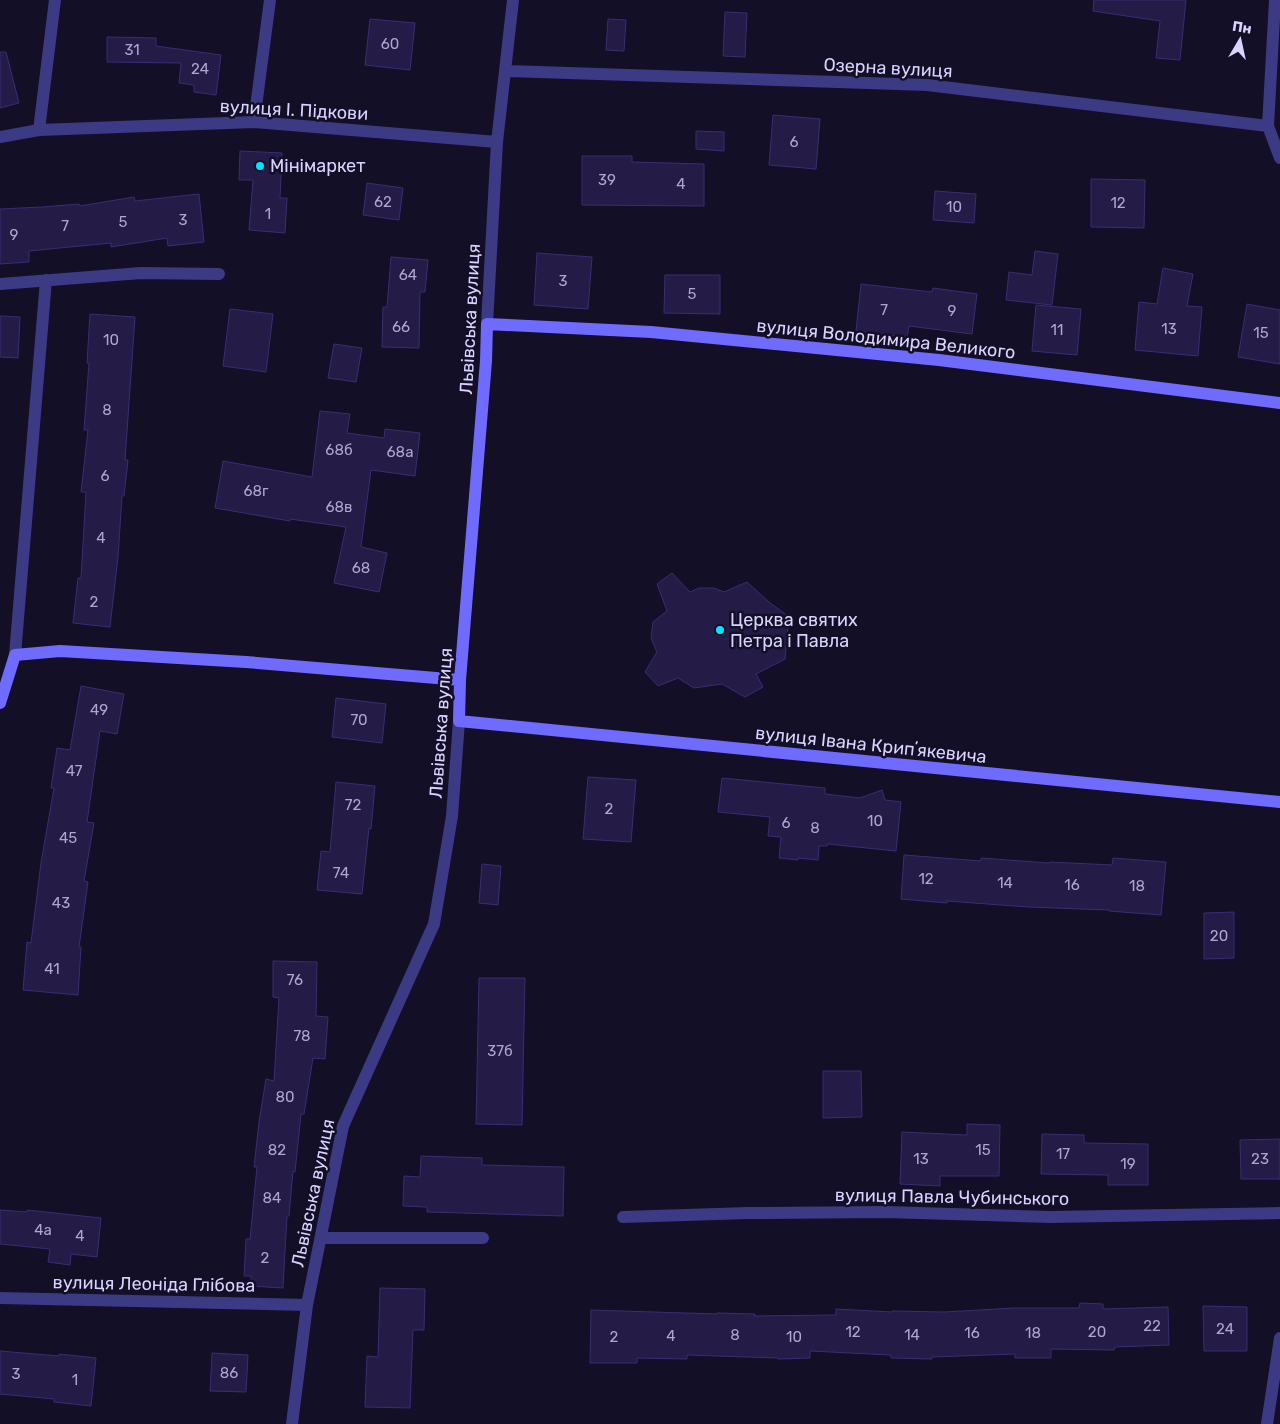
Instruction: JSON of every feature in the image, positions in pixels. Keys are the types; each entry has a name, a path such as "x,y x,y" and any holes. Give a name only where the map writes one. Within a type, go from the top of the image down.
{"street":[{"path":"39,130 55,0"},
{"path":"254,122 270,0"},
{"name":"Львівська вулиця","path":"292,1424 307,1305 343,1126 434,924 452,816 460,680 486,361 497,142 512,0"},
{"path":"1275,0 1268,126 1280,158"},
{"name":"Озерна вулиця","path":"505,71 927,85 1268,126"},
{"name":"вулиця І. Підкови","path":"0,137 39,130 254,122 497,142"},
{"path":"0,284 140,273 218,274"},
{"path":"0,703 15,655 46,280"},
{"name":"вулиця Володимира Великого","path":"487,324 651,332 939,360 1280,404"},
{"path":"15,655 70,652 246,662 460,680"},
{"name":"вулиця Івана Крипʼякевича","path":"459,721 1280,802"},
{"name":"вулиця Павла Чубинського","path":"623,1218 886,1212 1050,1217 1280,1213"},
{"path":"322,1238 483,1238"},
{"name":"вулиця Леоніда Глібова","path":"0,1298 307,1305"},
{"path":"1268,1424 1280,1338"}],"building":[{"path":"1094,0 1186,0 1180,60 1156,58 1160,21 1093,11"},
{"path":"725,12 747,13 745,57 723,56"},
{"path":"370,19 415,23 410,70 365,65"},
{"path":"608,19 626,20 624,51 606,50"},
{"path":"107,37 156,38 156,46 221,55 216,95 194,92 194,85 179,83 181,63 107,62"},
{"path":"0,52 6,52 19,103 0,108"},
{"path":"773,115 820,119 816,169 769,165"},
{"path":"696,131 724,132 724,151 696,149"},
{"path":"240,151 282,153 280,198 287,198 285,233 249,230 253,180 239,180"},
{"path":"582,156 632,156 632,162 704,164 704,206 582,205"},
{"path":"1091,179 1145,180 1144,228 1091,227"},
{"path":"367,183 403,188 399,220 363,215"},
{"path":"935,191 976,194 974,223 933,220"},
{"path":"199,194 204,242 168,246 167,238 111,247 111,243 29,251 29,262 0,264 0,209 79,204 80,206 134,197 135,201"},
{"path":"1035,251 1058,254 1052,305 1006,300 1009,272 1032,275"},
{"path":"537,253 592,257 588,309 534,305"},
{"path":"391,257 428,260 425,292 420,292 419,348 382,347 383,307 387,307"},
{"path":"1163,268 1193,274 1187,306 1202,307 1198,356 1135,350 1139,302 1157,304"},
{"path":"665,275 720,275 720,314 664,313"},
{"path":"861,284 932,292 933,288 977,294 972,334 909,326 907,337 856,331"},
{"path":"1247,304 1280,310 1280,364 1238,357"},
{"path":"1036,305 1081,309 1077,355 1032,351"},
{"path":"230,309 273,314 266,372 223,366"},
{"path":"90,314 135,317 125,460 128,460 124,496 122,496 118,557 110,627 73,623 78,578 81,578 86,492 81,492 88,430 84,430 89,363 87,363"},
{"path":"0,316 20,317 18,358 0,357"},
{"path":"334,344 362,348 356,382 328,378"},
{"path":"320,411 350,414 347,433 384,438 385,429 420,433 415,476 371,470 361,547 387,553 379,592 334,583 346,527 290,519 290,521 215,508 223,461 312,477"},
{"name":"Церква святих Петра і Павла","path":"672,573 690,592 699,588 714,588 724,592 747,582 789,617 785,659 756,674 763,687 745,697 722,684 694,688 678,678 658,686 645,672 657,652 651,638 653,622 667,611 657,584"},
{"path":"81,686 124,694 117,734 100,731 87,822 94,823 84,881 88,882 79,947 81,947 78,995 23,990 27,942 31,943 41,863 54,788 51,788 57,748 70,750"},
{"path":"336,698 386,704 382,743 332,737"},
{"path":"588,777 636,780 631,842 583,839"},
{"path":"722,778 825,788 825,794 860,798 882,790 885,800 901,802 896,851 828,844 827,846 819,846 818,860 779,858 781,837 768,836 770,817 718,812"},
{"path":"336,782 375,786 362,894 317,890 321,851 330,852"},
{"path":"904,855 981,861 981,858 1112,865 1113,858 1166,862 1161,915 1109,910 947,901 947,903 901,899"},
{"path":"482,864 501,866 498,905 479,903"},
{"path":"1234,912 1234,958 1204,959 1204,913"},
{"path":"273,961 317,962 316,1016 328,1017 325,1059 313,1058 304,1114 301,1114 289,1216 287,1216 283,1288 251,1286 251,1276 244,1276 246,1239 250,1239 257,1167 254,1167 259,1122 266,1079 274,1081 279,998 273,997"},
{"path":"479,978 525,978 522,1125 476,1124"},
{"path":"823,1071 861,1071 862,1117 823,1118"},
{"path":"967,1124 1000,1125 999,1176 940,1176 940,1186 900,1184 902,1132 967,1135"},
{"path":"1042,1134 1084,1135 1084,1143 1148,1144 1148,1185 1108,1185 1108,1175 1041,1174"},
{"path":"1280,1139 1280,1179 1241,1179 1240,1140"},
{"path":"421,1156 482,1158 482,1165 564,1167 563,1216 427,1212 427,1207 403,1206 404,1176 420,1177"},
{"path":"0,1210 27,1212 27,1210 101,1218 97,1257 71,1254 70,1265 48,1262 50,1249 0,1244"},
{"path":"380,1288 425,1289 424,1330 413,1330 410,1408 365,1407 367,1356 378,1357"},
{"path":"1080,1303 1103,1304 1103,1309 1168,1307 1169,1345 1115,1347 1114,1350 1051,1349 1051,1358 1015,1358 1015,1354 932,1357 932,1359 891,1358 891,1355 810,1351 810,1358 778,1359 687,1355 687,1359 637,1358 637,1363 590,1363 591,1310 755,1314 754,1316 836,1315 836,1309 944,1312 1014,1308 1079,1308"},
{"path":"1203,1306 1247,1307 1247,1351 1204,1351"},
{"path":"0,1351 96,1358 91,1406 54,1402 54,1399 0,1394"},
{"path":"212,1353 248,1355 246,1392 210,1391"}],"place":[{"name":"Мінімаркет","path":"260,166"},
{"name":"Церква святих Петра і Павла","path":"720,630"}]}
